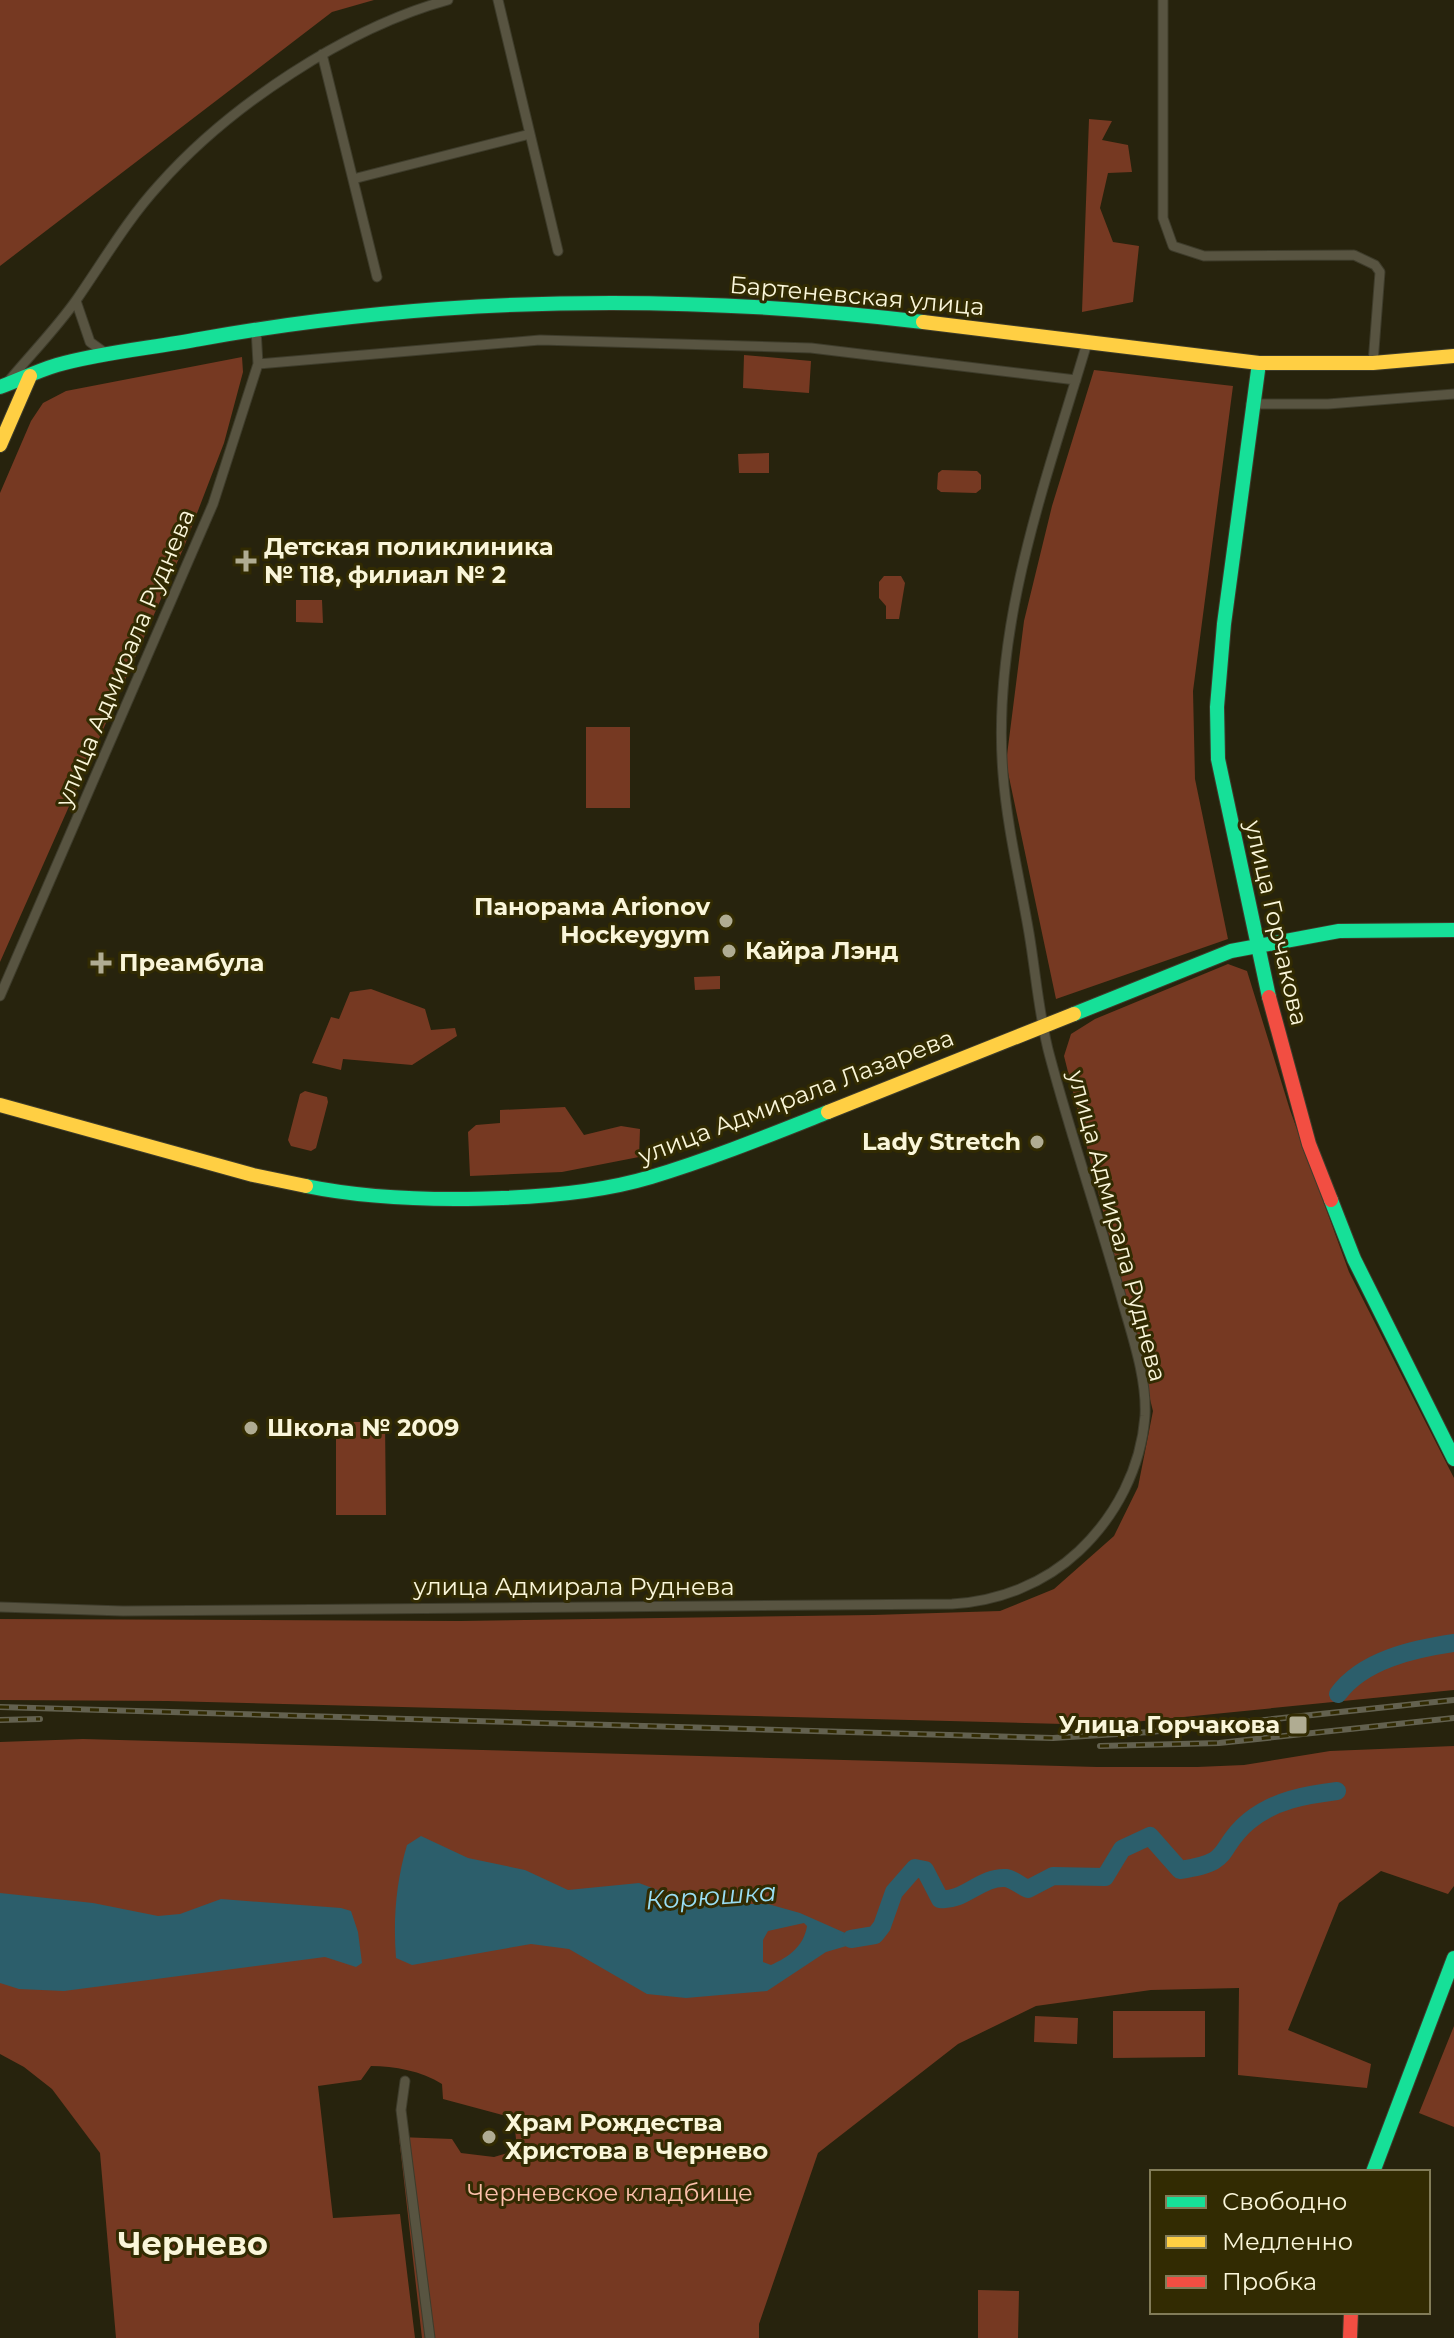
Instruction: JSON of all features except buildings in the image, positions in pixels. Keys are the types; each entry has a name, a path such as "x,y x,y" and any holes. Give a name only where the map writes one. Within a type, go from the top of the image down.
{"street":[{"path":"2,386 76,301 129,221 177,166 232,119 322,54 386,21 448,0"},
{"path":"498,0 558,251"},
{"path":"1163,0 1163,218 1168,238 1173,246 1204,256 1354,255 1375,265 1380,272 1373,363"},
{"path":"322,54 377,277"},
{"path":"353,179 530,134"},
{"path":"76,301 90,342 108,355"},
{"name":"Бартеневская улица","path":"2,386 57,365 256,329 448,308 657,301 812,309 1259,363 1373,363 1454,356"},
{"name":"улица Адмирала Руднева","path":"0,996 213,504 258,364 256,329"},
{"path":"258,364 540,340 811,348 1076,380"},
{"name":"улица Адмирала Руднева","path":"0,1607 137,1611 952,1604 999,1598 1035,1582 1067,1562 1115,1511 1131,1475 1145,1415 1132,1338 1049,1053 1003,774 1002,686 1016,597 1087,343"},
{"name":"улица Горчакова","path":"1259,363 1251,404 1224,624 1216,737 1257,945 1293,1094 1326,1191 1354,1259 1454,1459"},
{"path":"0,445 5,425 30,376"},
{"path":"1251,404 1328,404 1454,394"},
{"name":"улица Адмирала Лазарева","path":"0,1105 284,1183 345,1192 462,1199 514,1198 634,1181 680,1169 1044,1026 1165,975 1257,945 1339,931 1454,930"},
{"path":"1374,2170 1454,1958"},
{"path":"405,2081 401,2110 430,2338"},
{"path":"1350,2338 1351,2314"}],"green space":[{"path":"0,0 374,0 332,12 0,266"},
{"path":"1089,119 1112,121 1102,140 1128,145 1132,172 1108,173 1100,208 1113,242 1139,246 1133,302 1082,312"},
{"path":"744,355 811,361 809,393 743,388"},
{"path":"242,357 243,372 224,443 184,547 0,962 0,493 31,421 43,403 66,391"},
{"path":"1094,370 1233,386 1193,691 1195,779 1228,939 1056,999 1006,763 1024,621 1052,506"},
{"path":"769,453 769,473 739,473 738,454"},
{"path":"942,470 977,471 981,475 981,489 976,493 941,492 937,489 938,473"},
{"path":"884,576 901,576 905,583 899,619 886,619 886,606 879,598 879,582"},
{"path":"296,600 322,600 323,623 296,622"},
{"path":"586,727 630,727 630,808 586,808"},
{"path":"1228,964 1247,971 1290,1110 1349,1272 1454,1478 1454,1690 1103,1725 167,1701 0,1700 0,1619 460,1621 873,1615 1000,1611 1054,1589 1114,1536 1138,1487 1153,1411 1064,1056 1071,1034 1095,1019"},
{"path":"720,976 720,989 695,990 694,977"},
{"path":"371,989 425,1009 431,1030 455,1028 457,1036 412,1065 343,1059 341,1070 312,1063 331,1017 339,1019 350,992"},
{"path":"305,1091 327,1097 328,1102 316,1148 311,1151 291,1146 288,1140 300,1094"},
{"path":"565,1107 584,1135 621,1126 640,1129 639,1157 562,1172 470,1176 468,1132 476,1125 500,1123 500,1110"},
{"path":"336,1422 385,1422 386,1515 336,1515"},
{"name":"Черневское кладбище","path":"83,1739 1097,1767 1244,1765 1330,1751 1454,1746 1454,1886 1448,1894 1381,1871 1339,1903 1288,2030 1371,2064 1367,2088 1238,2075 1239,1988 1151,1990 1036,2006 958,2044 818,2153 759,2324 759,2338 422,2338 399,2137 452,2139 461,2153 494,2157 517,2150 514,2118 443,2099 442,2084 426,2076 398,2068 371,2066 361,2080 318,2086 333,2218 400,2214 415,2338 116,2338 100,2153 52,2089 24,2067 0,2054 0,1742"},
{"path":"1113,2011 1205,2011 1205,2057 1113,2058"},
{"path":"1035,2016 1078,2018 1077,2044 1034,2042"},
{"path":"1454,2026 1454,2127 1419,2113"},
{"path":"978,2290 1019,2291 1018,2338 978,2338"}],"water":[{"path":"421,1836 468,1858 525,1870 568,1890 639,1883 684,1900 714,1904 768,1904 800,1913 852,1936 872,1933 874,1938 826,1952 767,1991 686,1998 647,1994 569,1949 531,1944 412,1965 396,1958 395,1943 398,1887 407,1845","holes":["804,1923 807,1926 803,1939 790,1954 771,1965 763,1962 763,1940 768,1931"]},
{"path":"0,1893 93,1903 158,1916 180,1914 221,1899 341,1908 351,1911 358,1932 362,1963 356,1967 325,1957 64,1991 19,1989 0,1983"}],"waterway":[{"name":"Корюшка","path":"1338,1694 1348,1682 1390,1658 1454,1643"},
{"name":"Корюшка","path":"851,1939 875,1935 882,1926 894,1892 915,1868 925,1870 940,1899 957,1897 997,1878 1009,1879 1028,1889 1053,1876 1105,1877 1122,1849 1150,1836 1180,1870 1198,1867 1217,1858 1249,1821 1269,1808 1302,1797 1337,1791"}],"railway":[{"path":"0,1707 1053,1738 1150,1732 1454,1700"},
{"path":"1100,1746 1219,1743 1454,1718"},
{"path":"0,1720 40,1719"}],"traffic: fast":[{"path":"0,387 57,365 110,353 290,325 470,307 651,303 742,306 923,322"},
{"path":"1259,363 1224,624 1217,707 1218,759 1269,997"},
{"path":"1074,1014 1231,951 1339,931 1454,930"},
{"path":"306,1186 432,1199 527,1197 572,1192 651,1177 828,1112"},
{"path":"1331,1200 1354,1259 1454,1459"},
{"path":"1374,2170 1454,1958"}],"traffic: slow":[{"path":"923,322 1259,363 1373,363 1454,356"},
{"path":"0,445 30,376"},
{"path":"828,1112 1074,1014"},
{"path":"0,1105 253,1175 306,1186"}],"traffic: jam":[{"path":"1269,997 1309,1144 1331,1200"},
{"path":"1350,2338 1351,2314"}],"place":[{"name":"Детская поликлиника № 118, филиал № 2","path":"246,561"},
{"name":"Панорама Arionov Hockeygym","path":"726,921"},
{"name":"Кайра Лэнд","path":"729,951"},
{"name":"Преамбула","path":"101,963"},
{"name":"Lady Stretch","path":"1037,1142"},
{"name":"Школа № 2009","path":"251,1428"},
{"name":"Улица Горчакова","path":"1298,1725"},
{"name":"Храм Рождества Христова в Чернево","path":"489,2137"}],"district":[{"name":"Чернево","path":"193,2244"}]}
